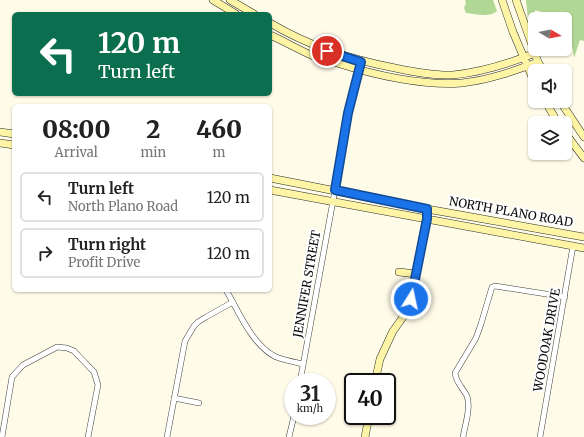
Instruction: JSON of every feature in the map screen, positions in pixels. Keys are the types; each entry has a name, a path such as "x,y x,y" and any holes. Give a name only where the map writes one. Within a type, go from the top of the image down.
{"main road":[{"path":"213,0 233,12"},
{"path":"230,0 251,12"},
{"path":"502,0 527,66"},
{"path":"516,0 528,34"},
{"path":"272,24 296,38 327,51 361,62 417,73 444,75 473,72 494,68 529,56"},
{"path":"272,36 312,55 358,70 405,79 443,83 477,81 506,74 538,62 536,56"},
{"path":"292,46 296,38"},
{"path":"443,83 444,75"},
{"path":"565,108 584,137"},
{"path":"0,132 12,134"},
{"path":"572,142 584,158"},
{"path":"0,143 12,145"},
{"name":"NORTH PLANO ROAD","path":"272,178 427,209 584,237"},
{"name":"NORTH PLANO ROAD","path":"272,190 584,248"},
{"path":"377,373 380,358 393,331 406,313 409,305 427,219 427,209"},
{"path":"568,234 574,241 573,246"},
{"path":"400,272 416,274"},
{"path":"365,437 367,425"}],"street":[{"name":"JENNIFER STREET","path":"302,373 348,113 361,62"},
{"name":"WOODOAK DRIVE","path":"540,437 573,246"},
{"path":"463,437 468,405 466,396 457,381 455,373 476,338 492,287 495,286 565,297"},
{"path":"227,292 257,343 278,358 303,364"},
{"path":"167,437 185,341 194,326 206,317 233,302"},
{"path":"2,437 12,377 23,364 56,347 67,348 74,351 95,375 98,385 88,437"},
{"path":"174,398 199,403"},
{"path":"289,437 292,425"}],"green space":[{"path":"465,0 493,0 497,11 486,15 466,13 464,8 466,3"},
{"path":"526,0 584,0 584,41 580,40 574,58 572,45 572,12 542,12 535,10 535,12 528,12 528,20"}],"route":[{"path":"327,51 361,62 354,84 348,113 335,190 427,209 427,219 411,299"}]}
